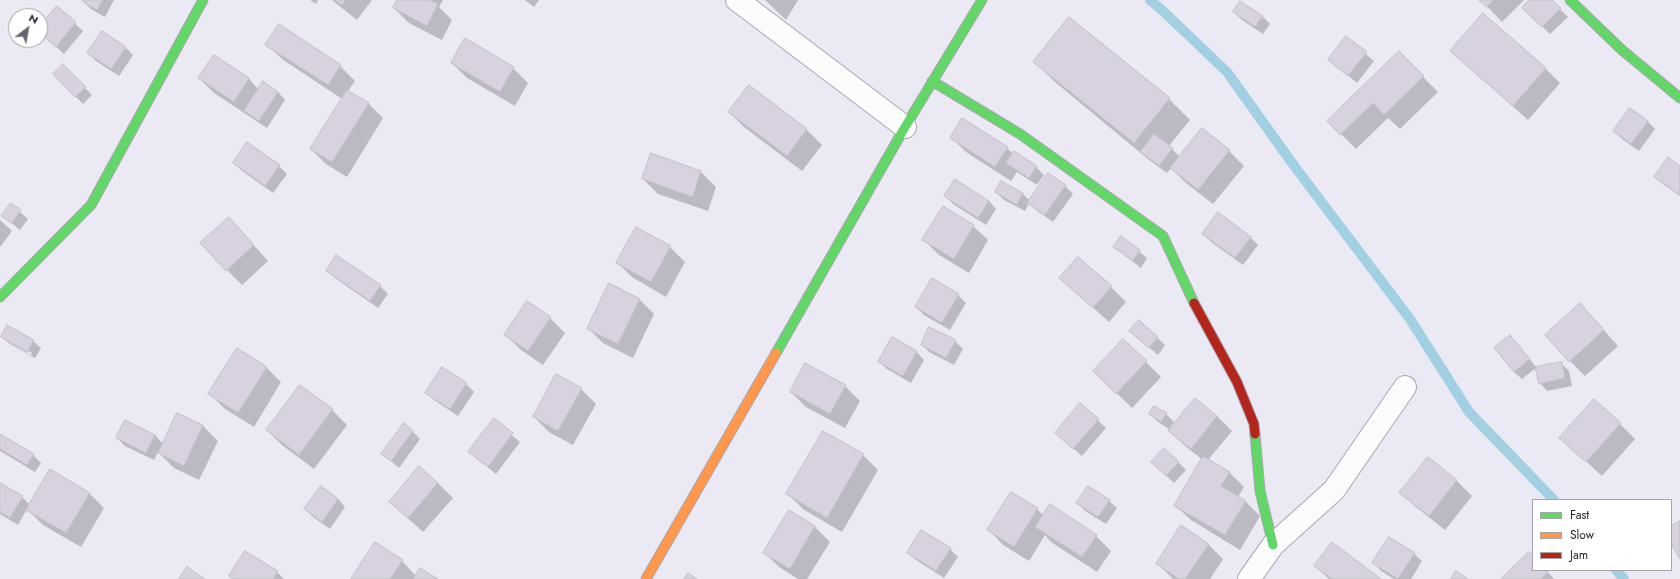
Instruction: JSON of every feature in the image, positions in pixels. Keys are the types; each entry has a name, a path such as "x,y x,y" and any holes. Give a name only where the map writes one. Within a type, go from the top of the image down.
{"street":[{"path":"0,297 91,205 203,0"},
{"path":"737,0 904,126"},
{"path":"646,579 904,126 982,0"},
{"path":"1570,0 1622,50 1680,98"},
{"path":"932,81 1020,134 1163,236 1177,269 1202,319 1237,382 1254,424 1260,490 1273,545"},
{"path":"1249,579 1273,545 1334,490 1405,387"}],"building":[{"path":"103,0 97,10 82,1"},
{"path":"335,0 346,0 342,5"},
{"path":"397,0 430,0 438,4 427,26 393,8"},
{"path":"1479,0 1494,0 1487,7"},
{"path":"1529,0 1552,0 1561,8 1542,27 1522,8"},
{"path":"1240,1 1263,16 1255,27 1233,12"},
{"path":"57,6 76,22 56,47 48,40 48,17"},
{"path":"1483,13 1546,68 1513,106 1450,51"},
{"path":"1069,17 1170,98 1134,143 1033,62"},
{"path":"279,24 341,65 328,85 265,45"},
{"path":"102,31 126,47 111,69 87,53"},
{"path":"1346,36 1367,52 1348,76 1328,60"},
{"path":"465,38 514,67 500,92 451,63"},
{"path":"1399,51 1424,76 1384,115 1373,103 1340,135 1327,121"},
{"path":"214,55 249,78 234,102 198,78"},
{"path":"63,64 86,87 75,97 53,74"},
{"path":"263,81 278,92 259,121 244,111"},
{"path":"749,85 807,129 787,156 728,112"},
{"path":"347,90 369,103 332,162 310,149"},
{"path":"1630,108 1648,121 1631,144 1613,131"},
{"path":"962,118 1008,147 995,167 950,138"},
{"path":"1202,128 1230,150 1198,190 1170,168"},
{"path":"1154,134 1173,148 1159,166 1140,152"},
{"path":"247,142 280,165 265,186 233,163"},
{"path":"1014,151 1037,166 1029,178 1006,163"},
{"path":"651,153 701,171 693,197 642,179"},
{"path":"1668,157 1680,166 1680,195 1654,177"},
{"path":"1048,173 1066,185 1045,215 1027,203"},
{"path":"955,179 989,201 978,218 944,196"},
{"path":"1001,181 1023,193 1017,205 995,192"},
{"path":"11,203 21,210 12,223 1,216"},
{"path":"943,206 974,225 954,259 922,240"},
{"path":"1218,212 1251,237 1235,258 1202,234"},
{"path":"229,217 254,245 226,271 200,243"},
{"path":"636,227 671,246 651,282 616,263"},
{"path":"1121,236 1140,250 1133,261 1113,247"},
{"path":"336,255 381,285 370,301 326,271"},
{"path":"1078,257 1112,286 1093,308 1059,278"},
{"path":"932,278 959,294 942,323 915,307"},
{"path":"609,283 640,299 618,344 587,329"},
{"path":"527,301 551,317 528,351 504,335"},
{"path":"1580,303 1604,330 1569,362 1545,335"},
{"path":"1139,320 1158,337 1149,348 1129,331"},
{"path":"7,325 34,340 27,352 1,337"},
{"path":"929,327 956,340 946,358 921,345"},
{"path":"1510,335 1530,359 1514,372 1494,348"},
{"path":"892,337 917,351 903,376 878,362"},
{"path":"1123,339 1147,361 1116,394 1093,371"},
{"path":"237,348 267,367 238,413 208,394"},
{"path":"1562,362 1565,378 1539,384 1535,367"},
{"path":"805,363 846,385 830,414 790,392"},
{"path":"442,367 467,383 450,409 425,393"},
{"path":"556,374 582,388 558,431 533,417"},
{"path":"300,385 333,409 299,455 266,430"},
{"path":"1195,398 1217,416 1191,449 1168,431"},
{"path":"1594,399 1621,423 1586,462 1559,438"},
{"path":"1080,403 1099,419 1073,449 1055,433"},
{"path":"1154,406 1167,413 1161,422 1149,414"},
{"path":"177,413 203,425 184,466 158,453"},
{"path":"494,418 513,433 488,467 468,452"},
{"path":"125,420 155,435 146,453 116,438"},
{"path":"404,423 413,431 391,461 381,454"},
{"path":"823,431 864,454 827,518 786,494"},
{"path":"0,434 34,454 27,465 0,449"},
{"path":"1164,448 1179,462 1166,476 1151,462"},
{"path":"1203,456 1230,472 1221,486 1246,501 1225,535 1174,506"},
{"path":"1428,457 1457,480 1429,516 1399,493"},
{"path":"419,466 438,483 408,518 389,502"},
{"path":"50,469 90,493 66,533 26,510"},
{"path":"0,483 23,496 10,518 0,512"},
{"path":"321,486 338,499 322,522 304,509"},
{"path":"1088,486 1110,500 1098,517 1076,503"},
{"path":"1011,492 1038,508 1014,547 987,530"},
{"path":"1050,504 1097,535 1082,557 1035,527"},
{"path":"789,510 815,526 790,569 763,553"},
{"path":"1680,521 1680,559 1672,546 1672,525"},
{"path":"1181,525 1209,544 1185,579 1179,579 1156,564"},
{"path":"921,530 951,548 936,571 907,553"},
{"path":"1389,537 1415,553 1398,579 1372,563"},
{"path":"375,542 403,560 390,579 351,579"},
{"path":"1332,542 1381,579 1332,579 1314,566"},
{"path":"245,551 278,571 273,579 233,579 229,576"},
{"path":"1529,552 1532,555 1532,571 1548,572 1541,579 1501,579"},
{"path":"187,567 205,579 179,579"},
{"path":"420,568 438,579 413,579"},
{"path":"1456,571 1468,579 1451,579"},
{"path":"688,573 697,579 684,579"}],"waterway":[{"path":"1150,0 1227,72 1295,167 1410,319 1469,412 1553,499"},
{"path":"1617,571 1624,579"}],"traffic: fast":[{"path":"0,297 91,205 203,0"},
{"path":"776,353 905,127 982,0"},
{"path":"1570,0 1622,50 1680,98"},
{"path":"932,81 1020,134 1163,236 1194,303"},
{"path":"1255,434 1260,491 1273,545"}],"traffic: slow":[{"path":"646,579 776,353"}],"traffic: jam":[{"path":"1194,303 1237,382 1254,424 1255,434"}]}
